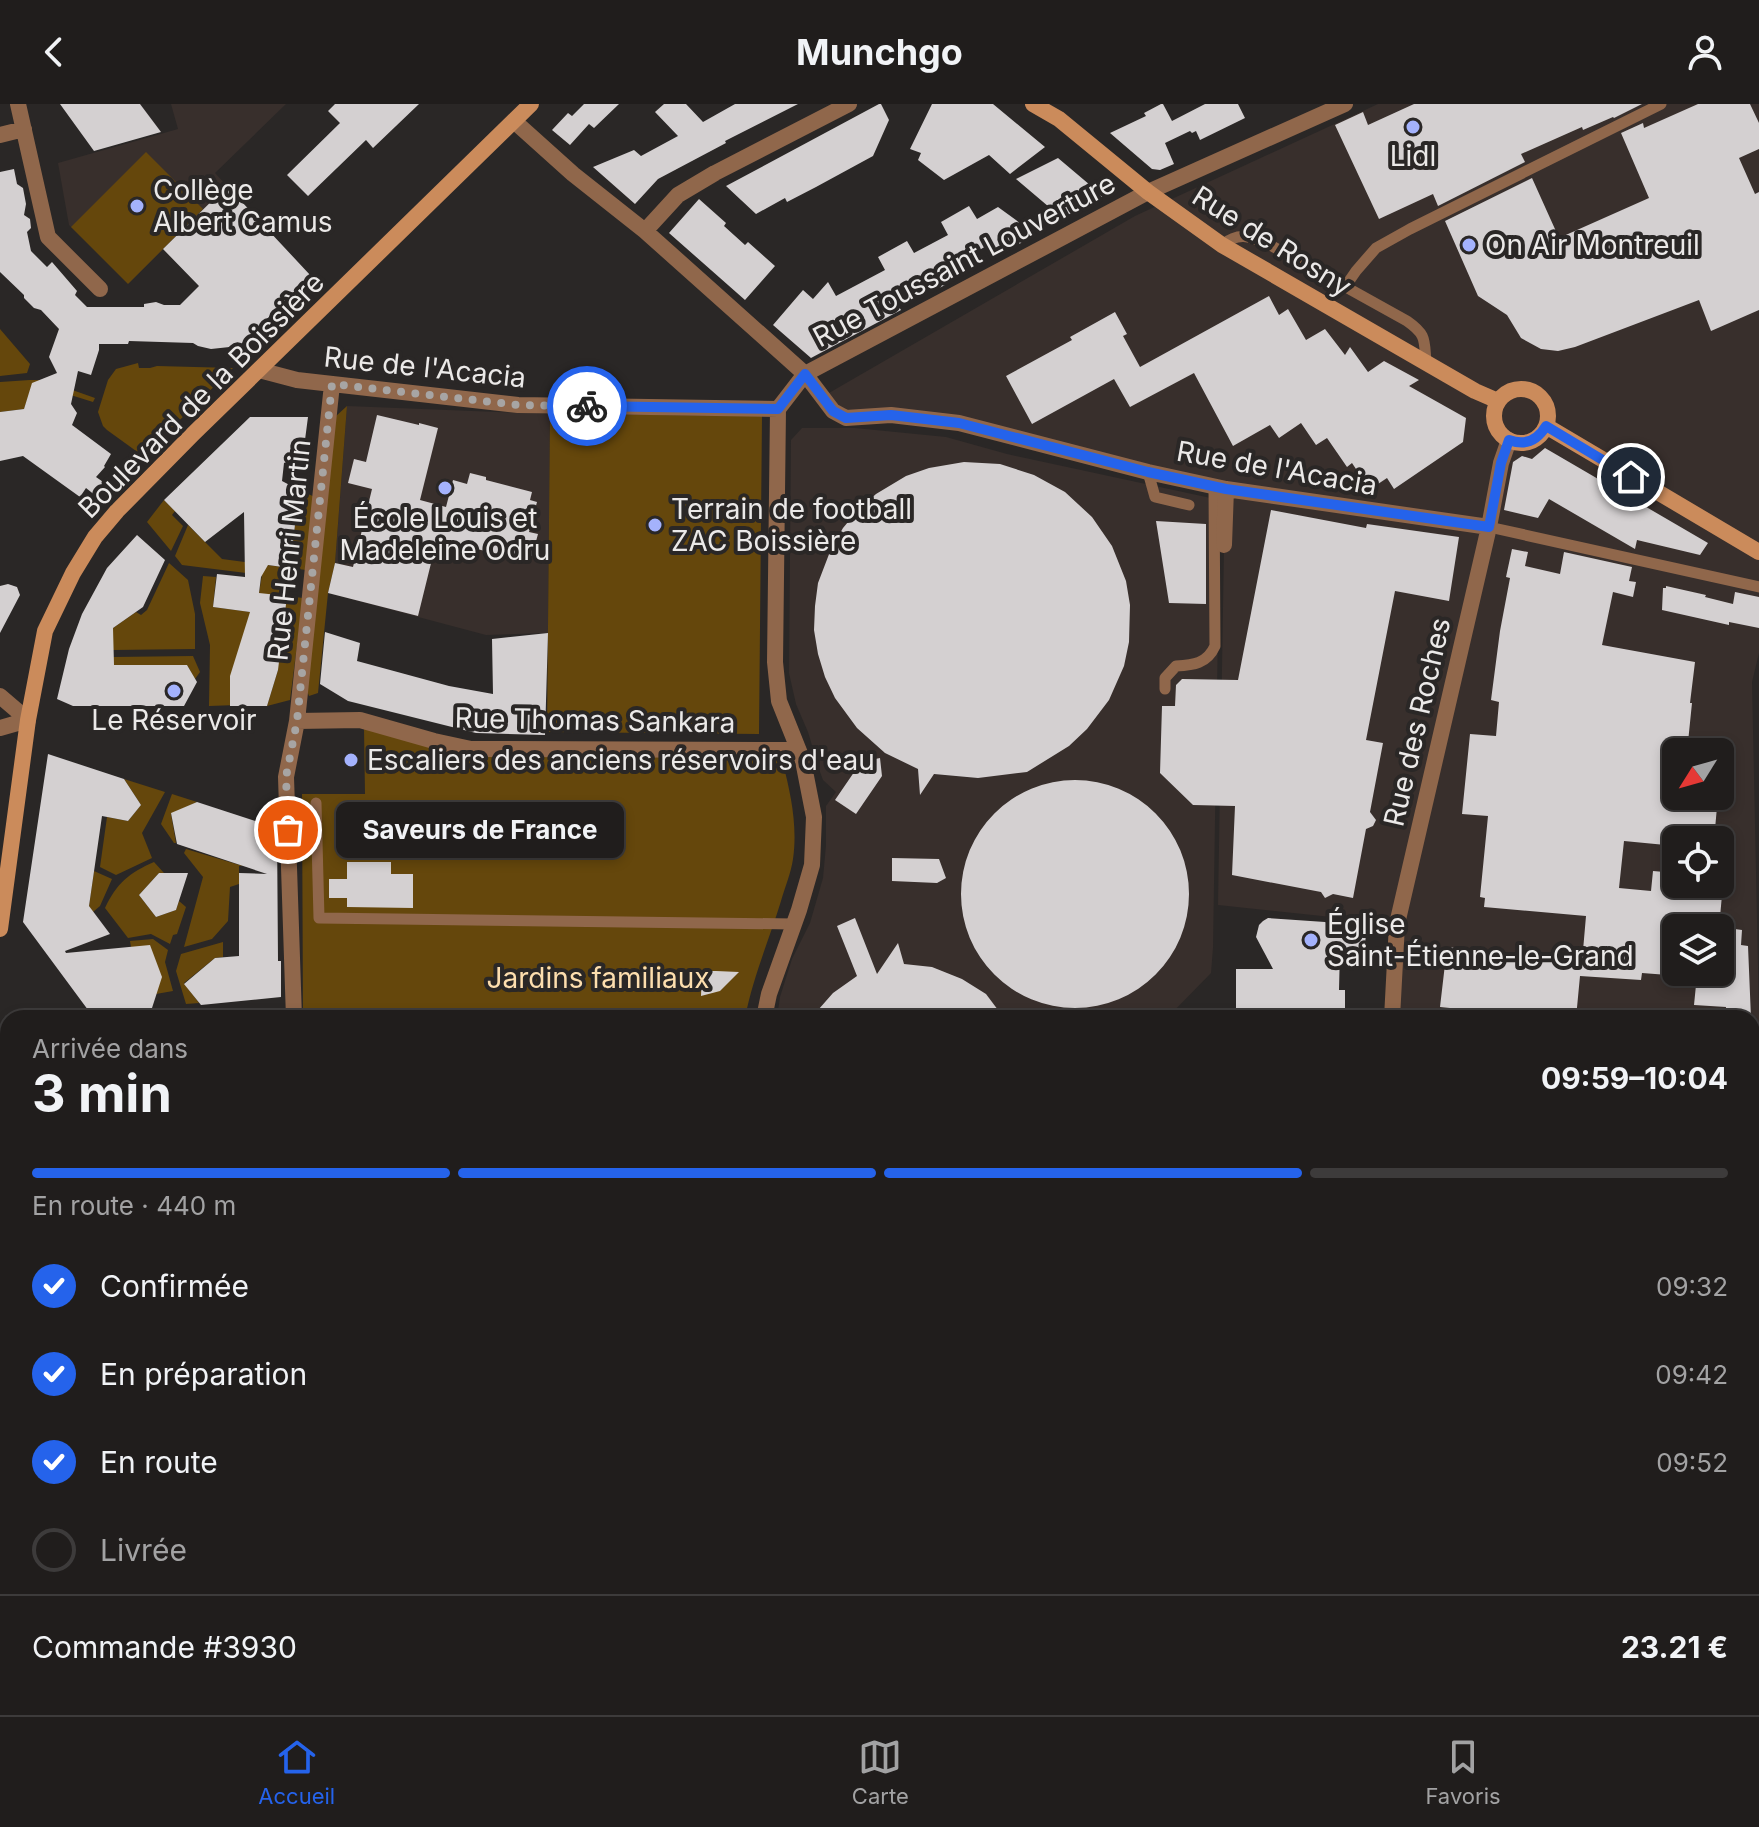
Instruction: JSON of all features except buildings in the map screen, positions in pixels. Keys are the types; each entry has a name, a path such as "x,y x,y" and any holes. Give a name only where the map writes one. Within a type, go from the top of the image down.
{"main road":[{"name":"Boulevard de la Boissière","path":"0,929 4,876 45,631 73,573 95,537 117,511 531,104"},
{"name":"Rue de Rosny","path":"1033,104 1059,119 1148,192 1222,245 1475,391 1498,401"},
{"path":"1512,390 1530,390 1544,401 1548,409 1546,426 1535,440 1517,443 1509,440 1501,434 1494,419 1498,401 1512,390"},
{"path":"1546,426 1759,552"}],"street":[{"path":"18,104 48,237 100,289"},
{"path":"645,231 678,195 849,104"},
{"name":"Rue Toussaint Louverture","path":"805,374 1148,192 1345,104"},
{"name":"Rue de l'Acacia","path":"514,121 573,174 645,231 805,374 833,411 846,418 891,415 959,423 1220,488 1489,527"},
{"path":"0,135 24,129"},
{"name":"Rue de l'Acacia","path":"259,370 297,380 518,405 778,409"},
{"path":"766,1010 812,865 814,817 803,761 779,701 775,662 778,409 805,374"},
{"name":"Rue Henri Martin","path":"294,1010 286,777 297,721 332,384"},
{"name":"Rue des Roches","path":"1392,1010 1397,924 1501,463 1509,440"},
{"path":"1220,488 1224,545"},
{"path":"0,696 28,720"},
{"path":"0,728 28,720"},
{"name":"Rue Thomas Sankara","path":"297,721 360,720 471,749 798,750"}],"lane":[{"path":"1345,287 1376,248 1661,104"},
{"path":"1222,245 1243,236 1272,246 1345,287 1418,329 1423,335 1426,362"},
{"path":"1148,472 1155,497 1189,505"},
{"path":"1165,689 1165,678 1176,666 1195,665 1210,657 1215,646 1220,488"},
{"name":"Rue de l'Acacia","path":"1489,527 1759,587"},
{"path":"316,803 319,918 793,924"}],"shaded area":[{"name":"Collège Albert Camus","path":"171,104 286,104 215,173 227,186 129,283 69,225 58,163 178,129"},
{"path":"1378,104 1759,104 1759,653 1752,682 1759,1010 1398,1010 1397,924 1218,905 1225,489 959,423 846,418 822,397 1135,216"},
{"name":"École Louis et Madeleine Odru","path":"347,406 550,414 548,633 486,635 328,593 335,563"},
{"path":"802,428 855,428 946,437 1007,454 1220,500 1211,973 1175,1010 778,1010 792,959 810,923 823,878 826,806 836,792 823,780 796,704 789,673 791,440"}],"green space":[{"path":"146,152 203,209 128,284 71,227"},
{"path":"0,329 30,364 27,373 0,376"},
{"path":"138,363 139,368 233,368 143,456 107,430 98,412 108,380 116,369"},
{"path":"44,380 95,398 93,402 32,385 24,409 0,412 0,382"},
{"path":"347,406 335,563 328,593 318,693 309,696 306,688 335,417"},
{"name":"Terrain de football ZAC Boissière","path":"550,414 762,416 759,734 547,732"},
{"path":"299,490 315,497 306,570 290,568"},
{"path":"164,500 183,526 171,551 147,522"},
{"path":"188,525 222,559 290,568 287,596 303,598 290,700 267,706 278,670 259,593 262,575 182,565 175,556"},
{"path":"169,563 188,580 195,614 195,649 113,650 113,628 136,612 141,615 147,610"},
{"path":"203,576 216,577 213,607 251,612 237,705 209,706 210,645 200,603"},
{"path":"193,656 200,672 195,679 187,665 113,665 113,657"},
{"name":"Jardins familiaux","path":"364,728 471,756 781,756 794,820 793,859 747,1010 303,1010 302,794 365,794"},
{"path":"124,779 165,792 142,833 152,858 116,875 100,867 107,817 128,821 141,805"},
{"path":"172,794 197,802 171,814 176,843 161,824"},
{"path":"186,849 243,866 239,866 239,884 230,887 228,921 212,939 184,947 203,877 184,853"},
{"path":"154,862 164,873 159,873 139,895 156,917 176,910 179,901 186,907 177,934 173,935 170,944 151,934 128,938 105,908 125,880"},
{"path":"94,871 112,879 100,906 93,912 89,906"},
{"path":"153,939 168,950 165,962 173,991 156,994 131,947 130,941"},
{"path":"223,942 223,957 215,958 184,983 199,1003 186,1004 176,971 181,954"}],"way so far":[{"path":"288,830 286,777 297,721 332,384 518,405 587,406"}],"place":[{"name":"Lidl","path":"1413,127"},
{"name":"Collège Albert Camus","path":"137,206"},
{"name":"On Air Montreuil","path":"1469,245"},
{"name":"École Louis et Madeleine Odru","path":"445,488"},
{"name":"Terrain de football ZAC Boissière","path":"655,525"},
{"name":"Le Réservoir","path":"174,691"},
{"name":"Escaliers des anciens réservoirs d'eau","path":"351,760"},
{"name":"Saveurs de France","path":"288,830"},
{"name":"Église Saint-Étienne-le-Grand","path":"1311,940"}],"route":[{"path":"587,406 778,409 805,374 833,411 846,418 891,415 959,423 1226,489 1489,527 1501,463 1509,440 1517,443 1535,440 1546,426 1631,477"}]}
